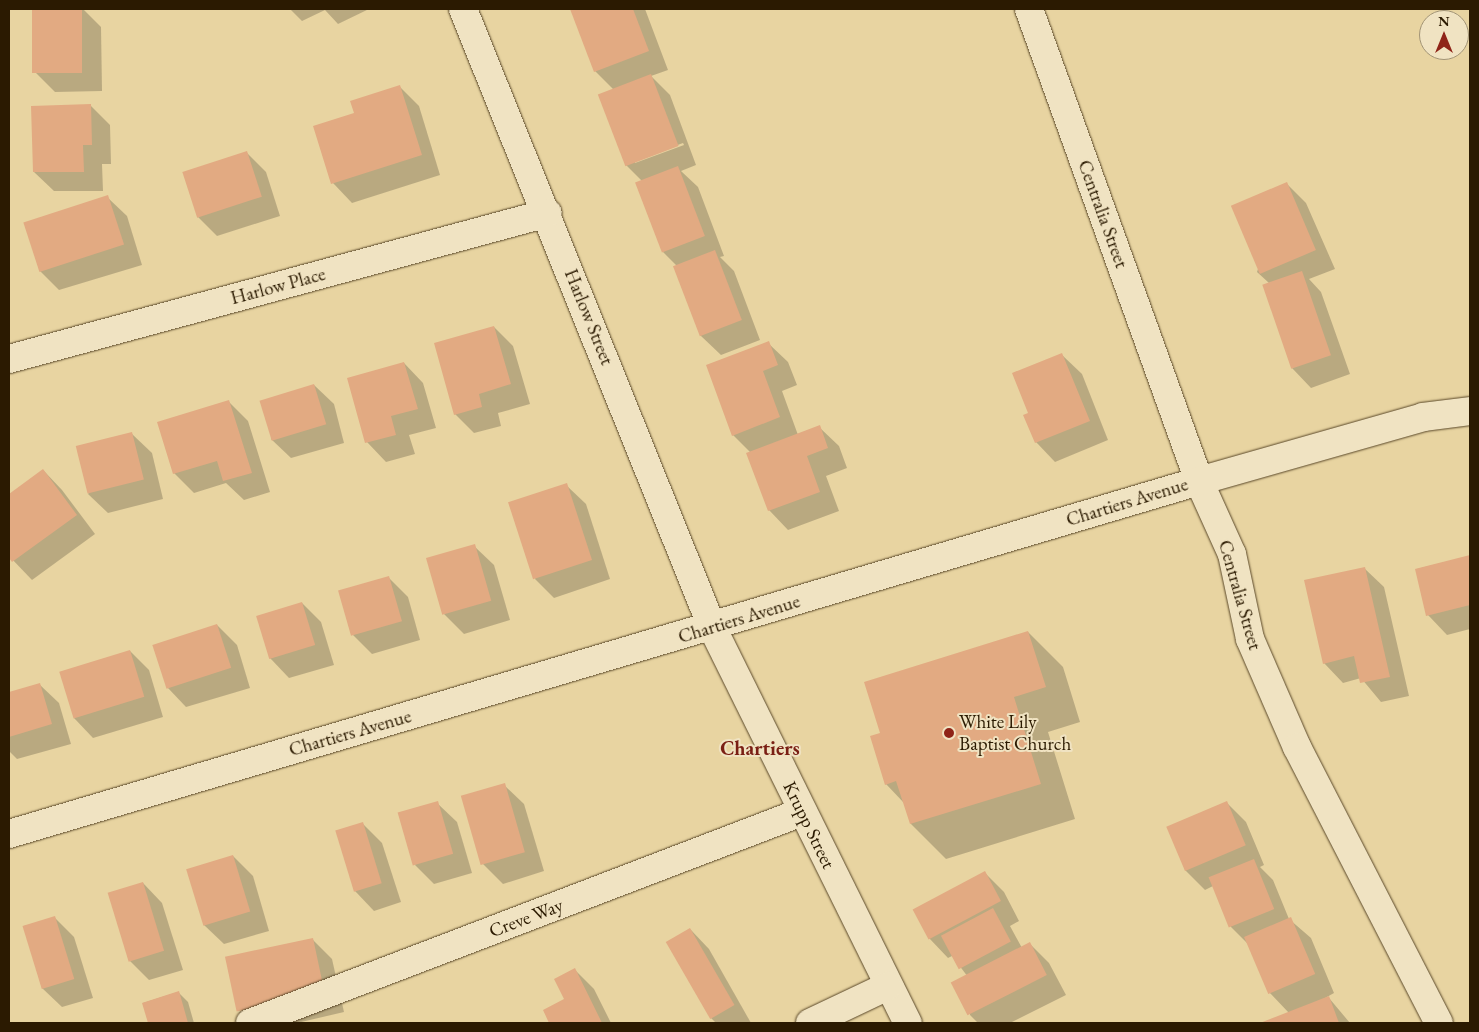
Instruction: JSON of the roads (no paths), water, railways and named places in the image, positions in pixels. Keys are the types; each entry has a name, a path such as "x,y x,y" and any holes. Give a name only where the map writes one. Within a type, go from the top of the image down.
{"street":[{"name":"Harlow Street","path":"463,9 548,213 712,627"},
{"name":"Centralia Street","path":"1029,9 1199,481 1232,554 1250,639 1293,738 1439,1023"},
{"name":"Harlow Place","path":"9,359 548,213"},
{"name":"Chartiers Avenue","path":"9,834 1199,481 1423,417 1470,411"},
{"name":"Krupp Street","path":"712,627 888,986 908,1023"},
{"name":"Creve Way","path":"250,1023 802,812"},
{"path":"810,1023 888,986"}],"place":[{"name":"White Lily Baptist Church","path":"949,733"}],"district":[{"name":"Chartiers","path":"760,748"}]}
